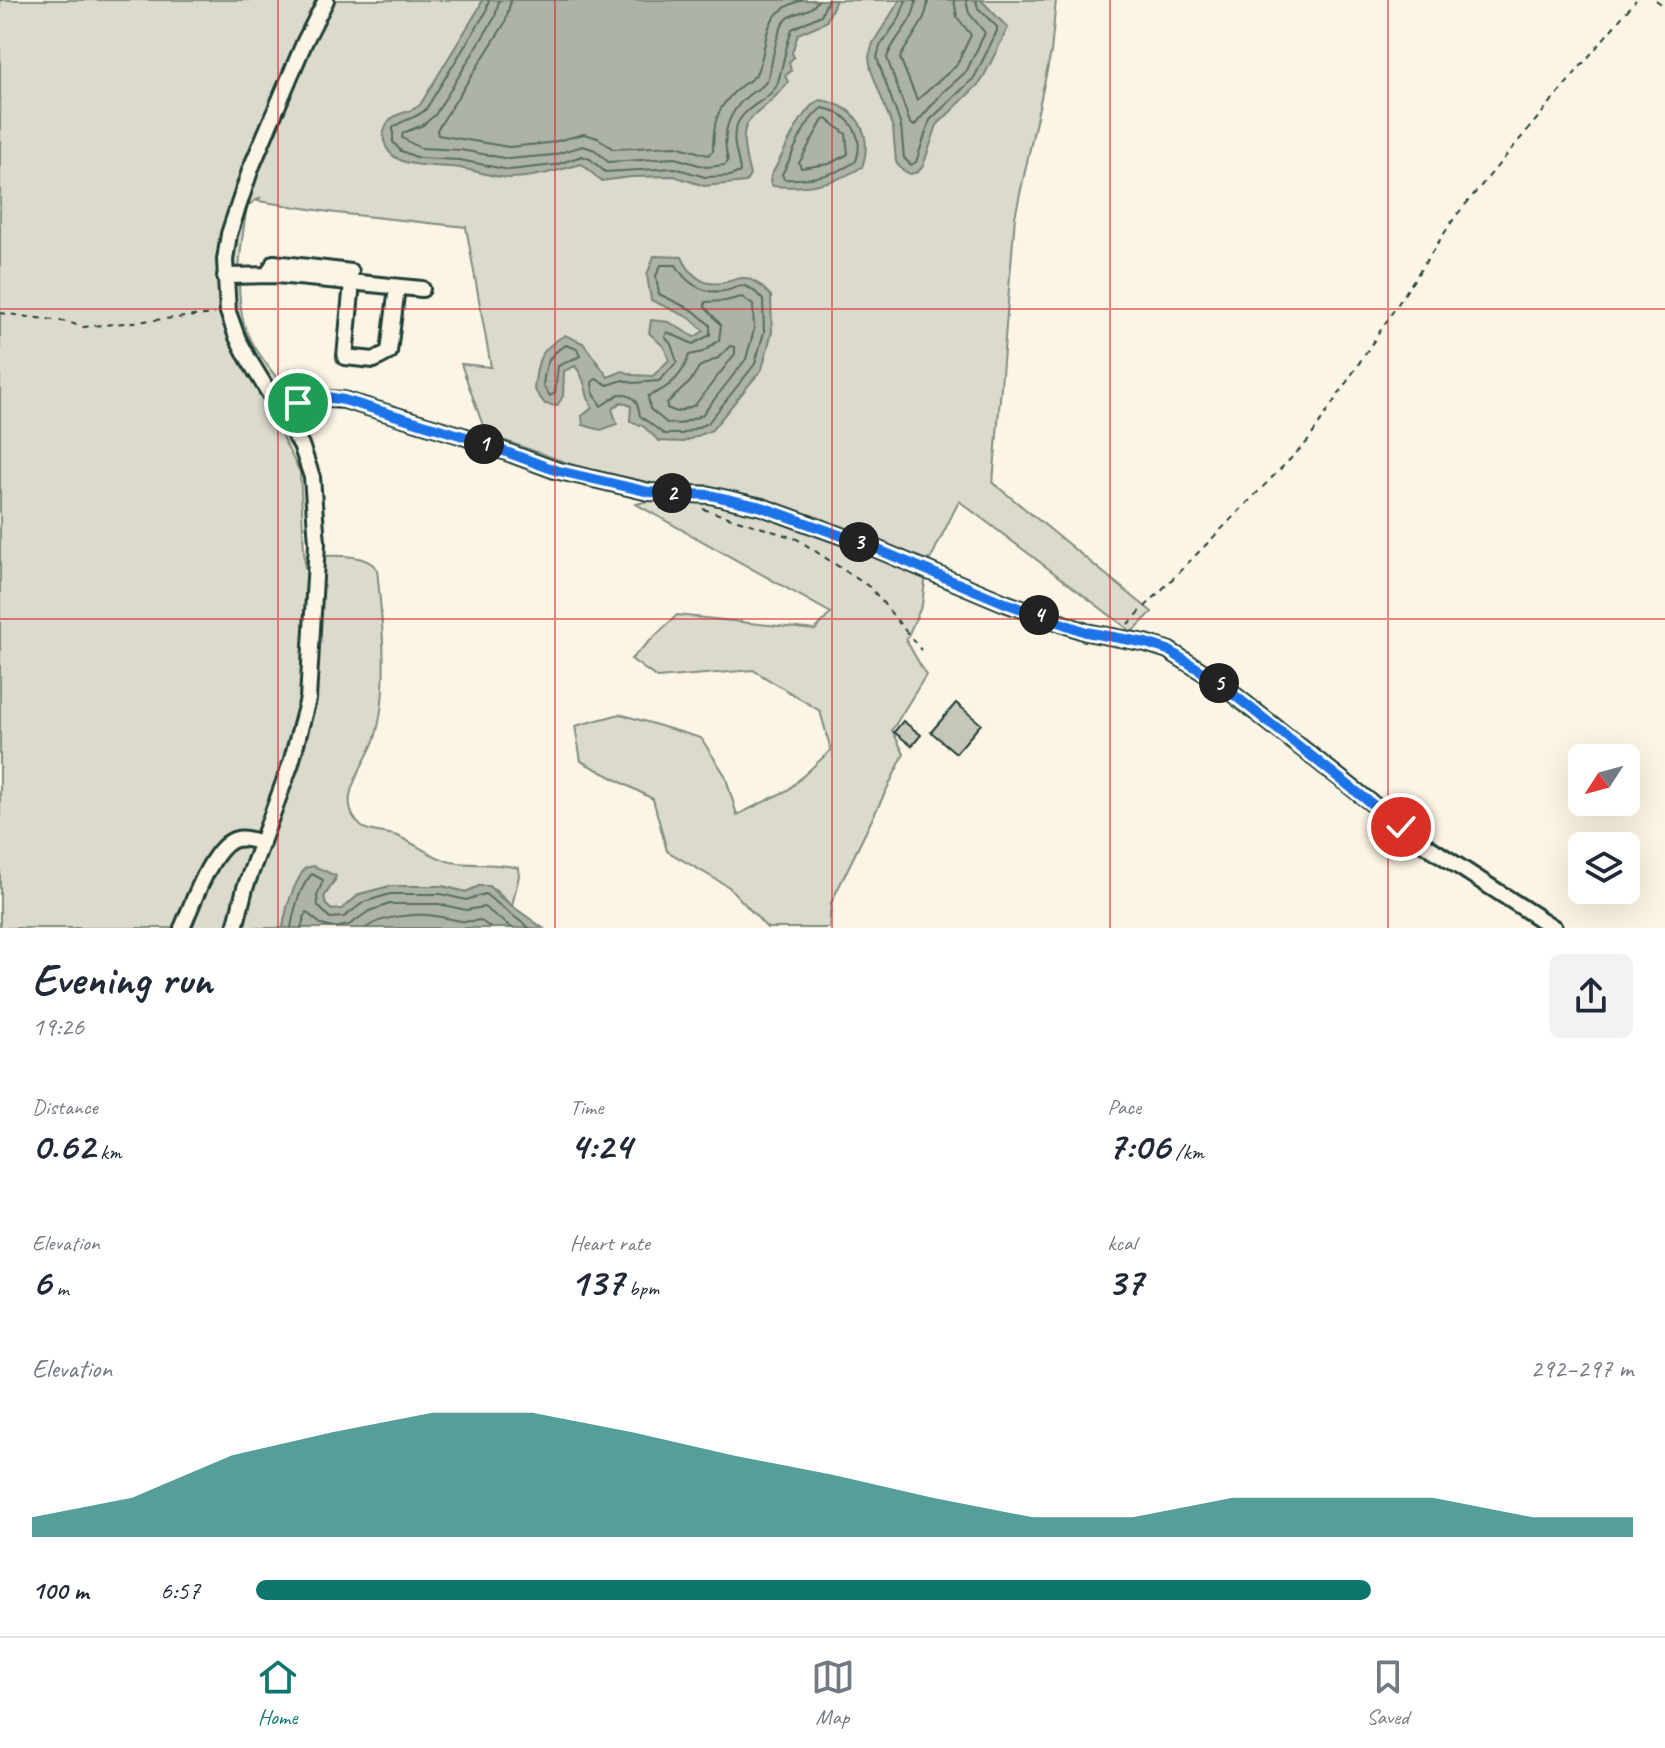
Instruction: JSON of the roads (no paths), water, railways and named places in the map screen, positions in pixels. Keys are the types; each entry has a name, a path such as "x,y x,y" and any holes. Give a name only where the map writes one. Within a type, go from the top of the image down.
{"street":[{"path":"235,928 245,888 291,763 308,699 317,543 312,477 301,445 249,360 228,312 225,276 229,234 236,209 305,41 326,0"},
{"path":"225,276 352,277 422,289"},
{"path":"352,277 345,357 374,360 389,352 397,287"},
{"path":"282,411 314,398 344,400 463,436 555,470 649,492 710,495 762,507 1086,632 1168,650 1195,666 1411,835 1554,928"},
{"path":"182,928 206,873 219,852 239,838 262,843"}],"water":[{"path":"482,0 836,0 826,22 798,34 792,53 794,57 789,62 791,71 785,76 788,82 745,128 745,154 750,175 746,182 704,186 674,176 601,181 582,164 509,178 460,168 405,162 395,157 384,140 387,124 395,116 420,105"},
{"path":"900,0 981,0 1008,28 981,82 937,125 923,166 918,172 910,174 896,162 893,128 869,57 873,43"},
{"path":"820,100 843,108 859,123 866,143 862,167 841,178 819,184 773,186 770,183 771,175 793,133 806,112"},
{"path":"654,256 682,257 689,270 705,282 749,279 771,296 772,332 762,369 712,430 683,442 659,441 643,426 630,421 631,406 621,402 612,409 617,424 601,430 583,425 582,416 592,408 582,376 575,366 564,371 563,396 557,406 545,404 534,389 544,351 565,335 583,343 608,377 623,371 653,376 669,360 664,347 649,333 651,320 669,322 694,337 704,331 690,318 651,300 647,275"},
{"path":"314,866 336,876 324,897 326,905 332,910 342,909 360,894 390,886 442,886 466,892 479,886 489,886 543,928 283,928 297,882 305,868"}]}
